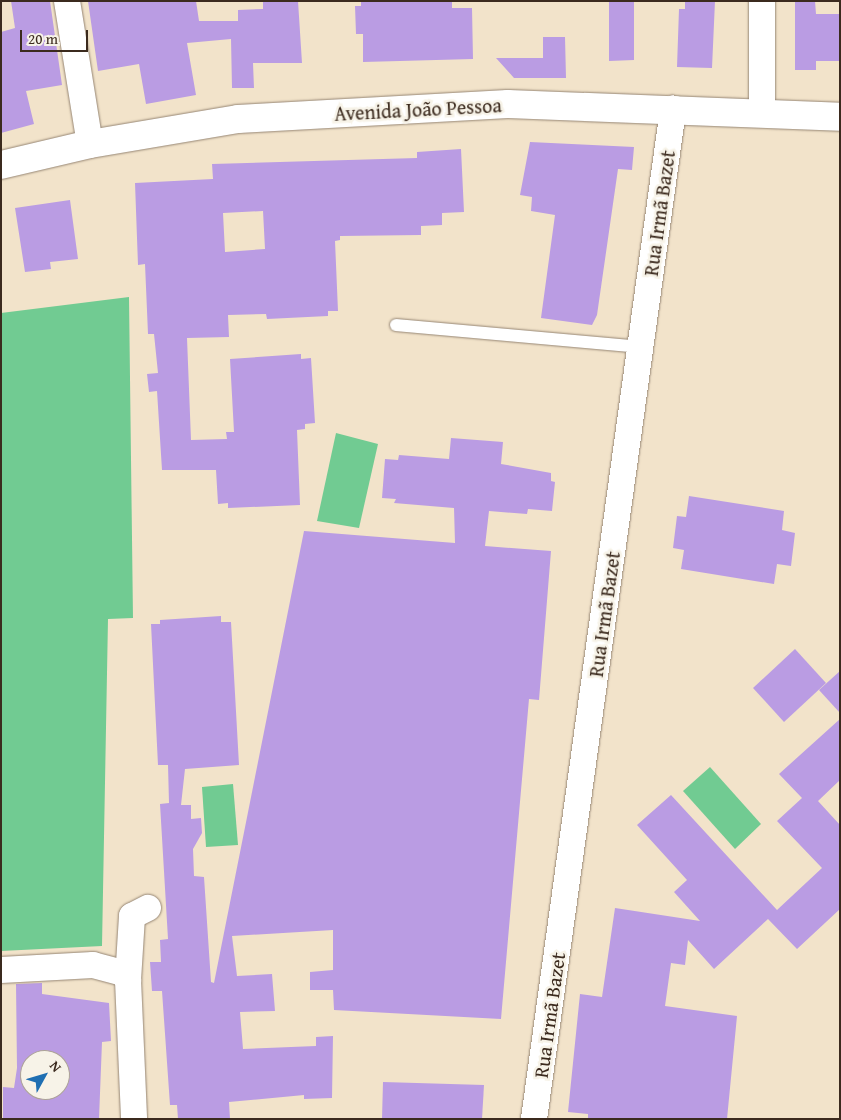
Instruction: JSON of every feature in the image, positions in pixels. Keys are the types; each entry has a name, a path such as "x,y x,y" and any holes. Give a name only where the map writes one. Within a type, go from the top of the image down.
{"main road":[{"name":"Avenida João Pessoa","path":"1,165 90,144 238,119 508,104 762,112 840,117"}],"street":[{"path":"67,1 90,144"},
{"path":"762,1 762,112"},
{"name":"Rua Irmã Bazet","path":"534,1119 673,110"},
{"path":"134,1119 128,980 132,916 148,908"},
{"path":"1,970 94,965 114,968 128,980"}],"lane":[{"path":"396,325 641,347"}],"green space":[{"path":"129,297 133,618 108,619 102,946 1,951 1,313"},
{"path":"336,433 378,444 359,528 317,521"},
{"path":"710,767 761,824 735,849 683,791"},
{"path":"233,784 238,845 206,847 202,787"}],"building":[{"path":"11,1 50,1 62,85 26,91 34,124 1,133 1,32 15,28"},
{"path":"88,1 196,1 199,21 238,21 238,10 263,9 263,1 298,1 302,63 253,63 254,88 232,88 231,39 187,43 196,95 146,104 139,64 98,71"},
{"path":"361,1 452,2 452,8 472,8 473,59 363,62 363,34 356,34 355,6 361,6"},
{"path":"609,1 634,1 634,60 609,61"},
{"path":"685,1 715,1 712,68 677,67 679,9 685,9"},
{"path":"795,1 815,1 816,14 840,14 840,61 816,61 816,70 795,70"},
{"path":"543,37 565,37 566,78 514,78 496,58 543,58"},
{"path":"530,142 634,147 632,170 618,169 597,315 592,325 541,318 555,215 531,211 532,197 520,195"},
{"path":"461,149 464,212 442,213 442,225 421,226 421,235 340,236 340,240 335,241 338,311 328,311 328,316 267,319 266,314 228,315 229,337 187,338 191,440 227,439 226,432 234,432 230,359 301,354 301,359 311,358 315,423 305,424 305,429 297,430 300,505 228,508 228,503 218,504 216,470 162,470 157,391 149,392 147,374 158,373 154,334 148,334 145,264 138,265 135,183 213,179 212,164 417,158 417,152","holes":["263,211 265,249 225,252 223,213"]},
{"path":"70,200 78,259 50,262 51,269 25,272 15,208"},
{"path":"451,438 503,442 501,464 551,473 551,481 555,482 552,511 528,509 527,514 489,511 485,546 551,551 539,700 529,699 501,1019 334,1010 333,990 310,990 310,972 333,970 333,930 232,936 237,976 272,974 275,1011 240,1012 243,1049 316,1046 316,1037 333,1036 332,1098 304,1099 304,1095 229,1102 230,1119 178,1119 177,1105 170,1105 162,991 152,991 150,962 161,962 160,940 168,939 160,804 169,803 168,765 158,765 151,624 160,624 160,620 221,616 221,622 231,622 239,765 185,769 181,805 191,805 191,819 201,818 202,833 193,849 194,876 204,877 211,982 214,983 304,531 455,543 454,508 394,503 396,499 382,498 385,459 398,460 399,455 449,459"},
{"path":"689,496 784,511 782,530 795,533 791,566 777,564 774,584 681,569 684,550 673,548 677,516 686,517"},
{"path":"795,649 826,683 784,722 753,688"},
{"path":"840,671 840,713 819,690"},
{"path":"840,719 840,780 818,801 840,825 840,909 797,949 768,919 714,969 688,940 685,965 671,963 665,1006 737,1016 727,1119 588,1119 588,1114 568,1112 580,994 602,997 615,908 700,921 674,892 687,880 637,825 671,795 777,910 822,868 777,821 802,798 779,774"},
{"path":"42,983 42,994 109,1003 111,1041 102,1042 99,1119 3,1119 3,1087 14,1088 17,1068 16,984"},
{"path":"383,1082 484,1085 482,1119 382,1119"}]}
